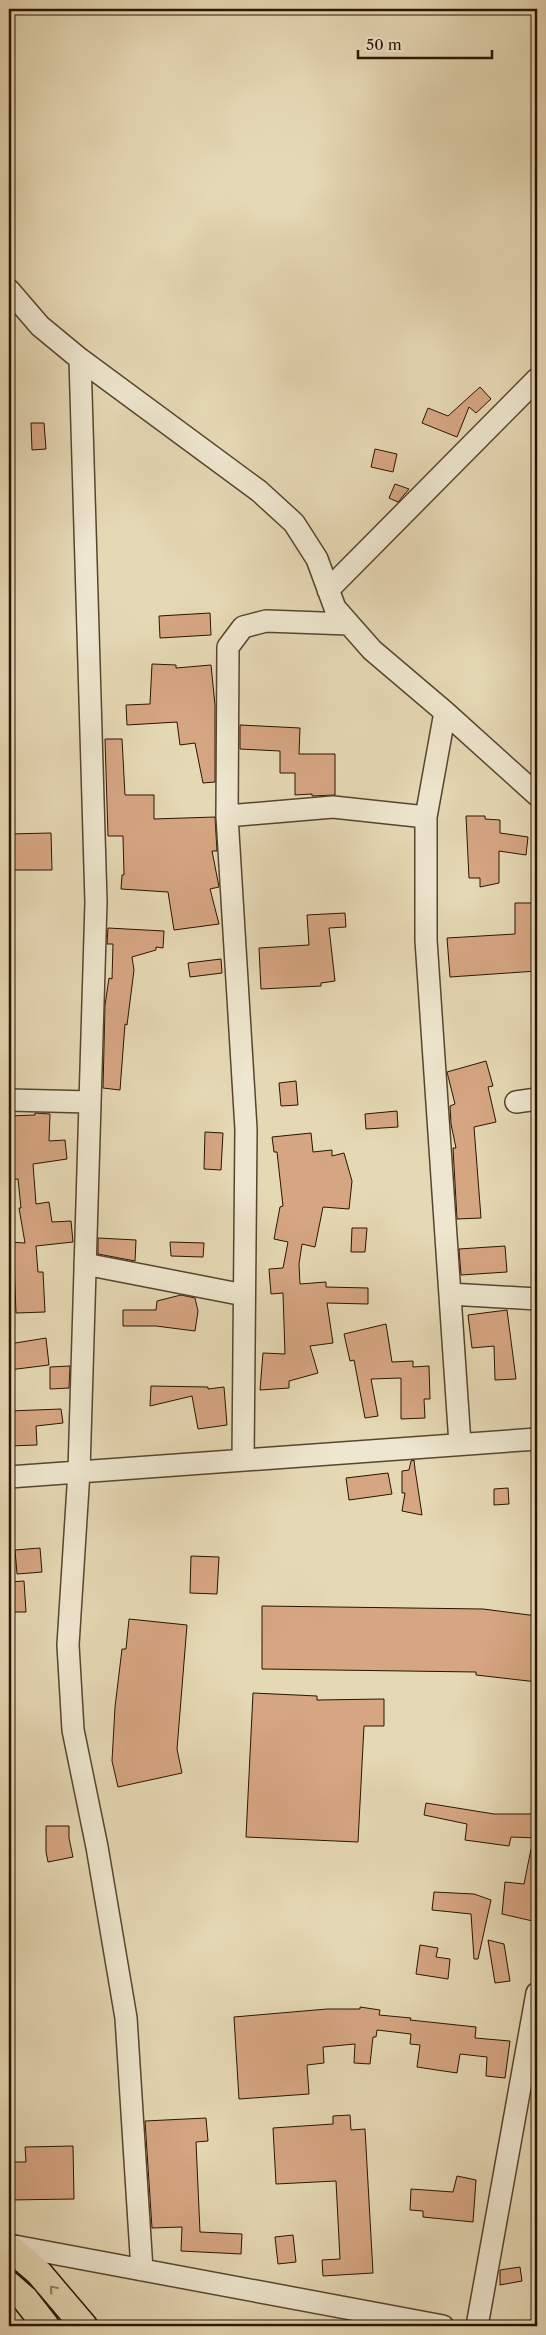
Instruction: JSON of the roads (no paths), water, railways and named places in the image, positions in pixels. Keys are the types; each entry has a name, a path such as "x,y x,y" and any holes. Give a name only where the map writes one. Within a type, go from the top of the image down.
{"main road":[{"path":"9,2246 39,2273 84,2326"},
{"path":"9,2285 25,2298 46,2326"}],"street":[{"path":"9,290 40,326 80,359 259,490 294,523 317,559 335,608 372,650 445,712 537,795"},
{"path":"80,359 96,902 79,1471 68,1645 73,1730 97,1847 126,2018 142,2270"},
{"path":"328,590 537,379"},
{"path":"243,1459 246,1129 227,816 228,647 243,626 266,621 349,624"},
{"path":"445,712 426,817 426,940 460,1444"},
{"path":"227,816 333,807 426,817"},
{"path":"516,1102 537,1099"},
{"path":"9,1100 90,1102"},
{"path":"85,1264 244,1295"},
{"path":"450,1294 537,1299"},
{"path":"9,1477 537,1439"},
{"path":"477,2326 537,2001"},
{"path":"9,2246 443,2326"}]}
